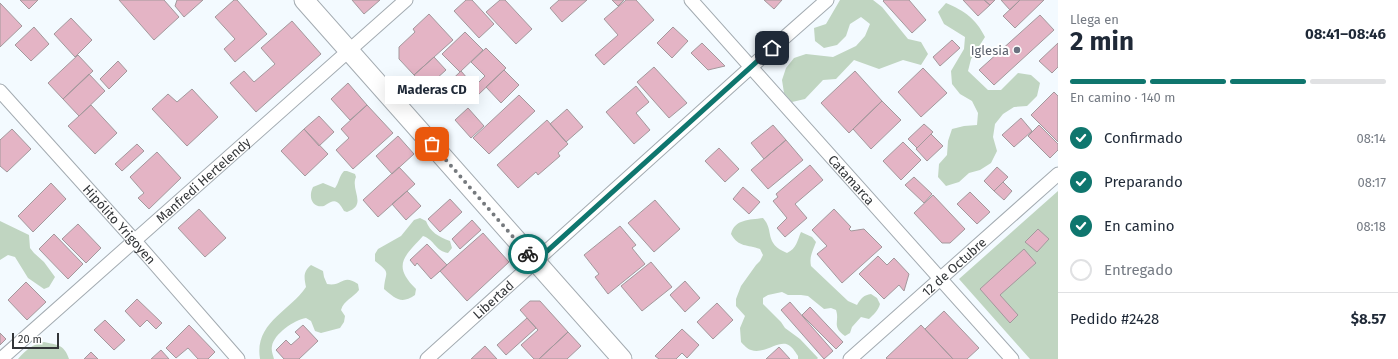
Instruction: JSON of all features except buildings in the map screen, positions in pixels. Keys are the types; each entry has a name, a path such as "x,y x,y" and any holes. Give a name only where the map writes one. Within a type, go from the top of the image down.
{"main road":[{"path":"304,0 622,359"}],"street":[{"name":"Manfredi Hertelendy","path":"0,359 406,0"},
{"name":"Catamarca","path":"691,0 1012,359"},
{"name":"Libertad","path":"427,359 750,67 827,0"},
{"name":"Hipólito Yrigoyen","path":"0,90 238,359"},
{"name":"12 de Octubre","path":"850,359 1058,174"}],"green space":[{"path":"840,0 873,0 882,7 908,39 921,42 928,54 921,65 903,60 879,69 854,60 836,79 823,80 805,99 792,102 784,93 782,80 786,68 794,58 806,54 833,57 856,46 865,36 870,24 861,17 850,24 846,36 837,45 824,48 815,41 814,28 826,24"},
{"path":"946,3 959,9 974,20 985,37 971,59 968,71 988,90 1001,90 1018,73 1031,75 1040,83 1037,96 1027,106 1014,107 1003,114 995,124 993,137 997,151 991,163 980,170 969,173 959,182 946,186 938,177 939,164 947,155 948,141 952,129 977,125 978,113 972,101 960,94 952,84 951,71 964,49 965,37 944,24 938,12"},
{"path":"344,171 355,174 356,177 355,187 357,201 353,209 347,212 344,211 340,204 336,201 324,206 314,204 311,198 313,187 323,183 335,188"},
{"path":"1058,191 1058,359 1030,359 959,279"},
{"path":"420,218 426,221 435,234 450,241 452,248 448,253 444,252 423,236 403,261 404,274 416,289 415,295 406,300 402,300 398,299 384,289 386,271 375,261 375,254 378,249 401,236 414,220"},
{"path":"763,218 772,241 780,249 787,253 795,247 801,232 812,237 816,242 811,256 811,266 848,301 857,305 863,297 871,294 877,298 880,304 877,311 869,319 861,317 852,327 850,333 845,336 837,327 836,310 831,308 824,309 808,296 788,295 782,292 768,295 763,298 763,304 785,328 800,339 818,358 817,359 798,359 798,356 793,349 786,344 756,351 748,349 741,342 740,328 745,316 736,306 736,299 741,286 763,255 760,249 740,244 731,234 736,225 743,221"},
{"path":"0,221 29,235 30,248 44,262 55,277 49,287 44,289 28,278 15,257 8,255 0,260"},
{"path":"311,265 323,271 327,284 336,284 349,280 358,284 359,290 357,293 346,301 342,307 341,310 345,316 344,322 340,328 321,333 315,331 311,321 306,318 301,319 285,328 276,337 272,346 274,359 260,359 262,336 274,319 299,296 306,287 305,275"},
{"path":"44,342 60,346 65,350 69,359 18,359 29,348"}],"way so far":[{"path":"432,144 528,254"}],"place":[{"name":"Iglesia","path":"1017,50"},
{"name":"Maderas CD","path":"432,144"}],"route":[{"path":"528,254 535,262 772,48"}]}
